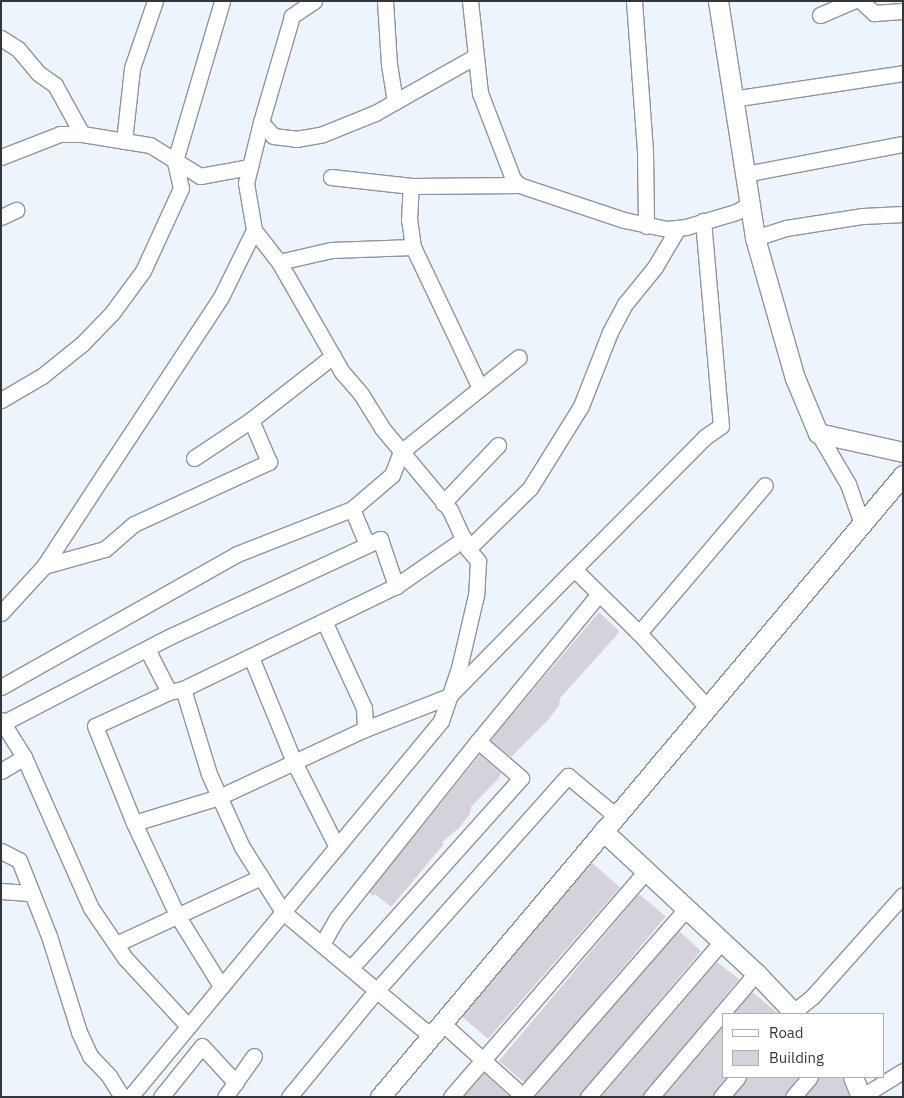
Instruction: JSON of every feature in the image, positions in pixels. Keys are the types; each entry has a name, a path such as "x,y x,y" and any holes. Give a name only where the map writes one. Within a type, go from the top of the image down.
{"street":[{"path":"124,141 132,68 155,1"},
{"path":"1,400 42,376 82,344 112,313 143,271 181,188 175,161 222,1"},
{"path":"130,1097 441,721 476,594 478,561 443,503 401,452 333,356 279,262 254,230 246,183 261,122 292,16 314,1"},
{"path":"385,1 388,64 394,102"},
{"path":"470,1 474,57 480,93 513,179 519,185"},
{"path":"634,1 645,151 646,226"},
{"path":"718,1 755,238 788,357 818,433 848,484 862,524"},
{"path":"820,15 853,1"},
{"path":"861,1 874,13 903,11"},
{"path":"1,38 18,48 38,73 55,85 82,134"},
{"path":"261,122 273,136 296,139 323,134 394,102 474,57"},
{"path":"732,99 903,73"},
{"path":"1,157 60,134 82,134 150,145 200,176 250,166"},
{"path":"745,174 903,144"},
{"path":"331,176 411,186 519,185 646,226 678,228 736,212 750,204"},
{"path":"411,186 409,220 413,247 480,388"},
{"path":"1,217 16,210"},
{"path":"755,238 786,228 863,216 903,214"},
{"path":"134,823 220,796 365,729 449,696 705,437 721,426 703,221"},
{"path":"221,986 177,915 134,823 96,726 251,657 324,622 396,586 466,544 530,488 581,406 610,332 625,304 655,267 678,228"},
{"path":"1,613 44,566 221,297 254,230"},
{"path":"279,262 331,250 413,247"},
{"path":"194,458 251,420 333,356"},
{"path":"1,688 237,554 352,509 392,474 401,452 518,357"},
{"path":"44,566 105,549 134,524 269,462 251,420"},
{"path":"818,433 903,452"},
{"path":"443,503 498,445"},
{"path":"380,1097 903,475"},
{"path":"639,634 765,485"},
{"path":"352,509 367,544"},
{"path":"188,1026 116,944 91,908 72,872 24,757 2,721 146,649 380,538 396,586"},
{"path":"574,569 639,634 708,708"},
{"path":"322,944 336,918 598,595"},
{"path":"324,622 364,708 365,729"},
{"path":"146,649 176,691 209,774 242,847 283,912 377,990 483,1060 523,1096 686,909"},
{"path":"251,657 294,762 337,847"},
{"path":"351,968 521,778 478,741"},
{"path":"1,771 24,757"},
{"path":"289,1097 377,990 568,776 616,816"},
{"path":"603,832 756,973 792,1013"},
{"path":"1,851 19,860 79,1032 90,1056 109,1076 122,1097"},
{"path":"451,1097 646,871"},
{"path":"116,944 262,877"},
{"path":"1,891 32,893"},
{"path":"794,1013 813,996 903,895"},
{"path":"588,1097 722,941"},
{"path":"722,1013 756,973"},
{"path":"651,1097 722,1013"},
{"path":"162,1097 202,1046 236,1083"},
{"path":"225,1097 254,1056"},
{"path":"853,1078 861,1097 903,1071"},
{"path":"721,1097 737,1078"},
{"path":"793,1097 809,1078"}],"building":[{"path":"599,612 619,631 616,636 560,698 559,705 548,720 511,757 491,740"},
{"path":"480,755 501,773 499,778 471,807 470,814 459,828 442,842 444,844 391,907 375,894 373,896 369,892"},
{"path":"592,863 620,887 488,1039 460,1015"},
{"path":"639,894 666,916 526,1083 499,1061"},
{"path":"679,931 701,951 579,1097 535,1097"},
{"path":"717,962 739,979 642,1097 601,1097"},
{"path":"752,992 778,1013 734,1013"},
{"path":"722,1028 722,1078 725,1078 712,1097 664,1097"},
{"path":"484,1073 510,1097 464,1097"},
{"path":"746,1078 797,1078 784,1097 734,1097"},
{"path":"818,1078 842,1078 849,1097 806,1097"}]}
